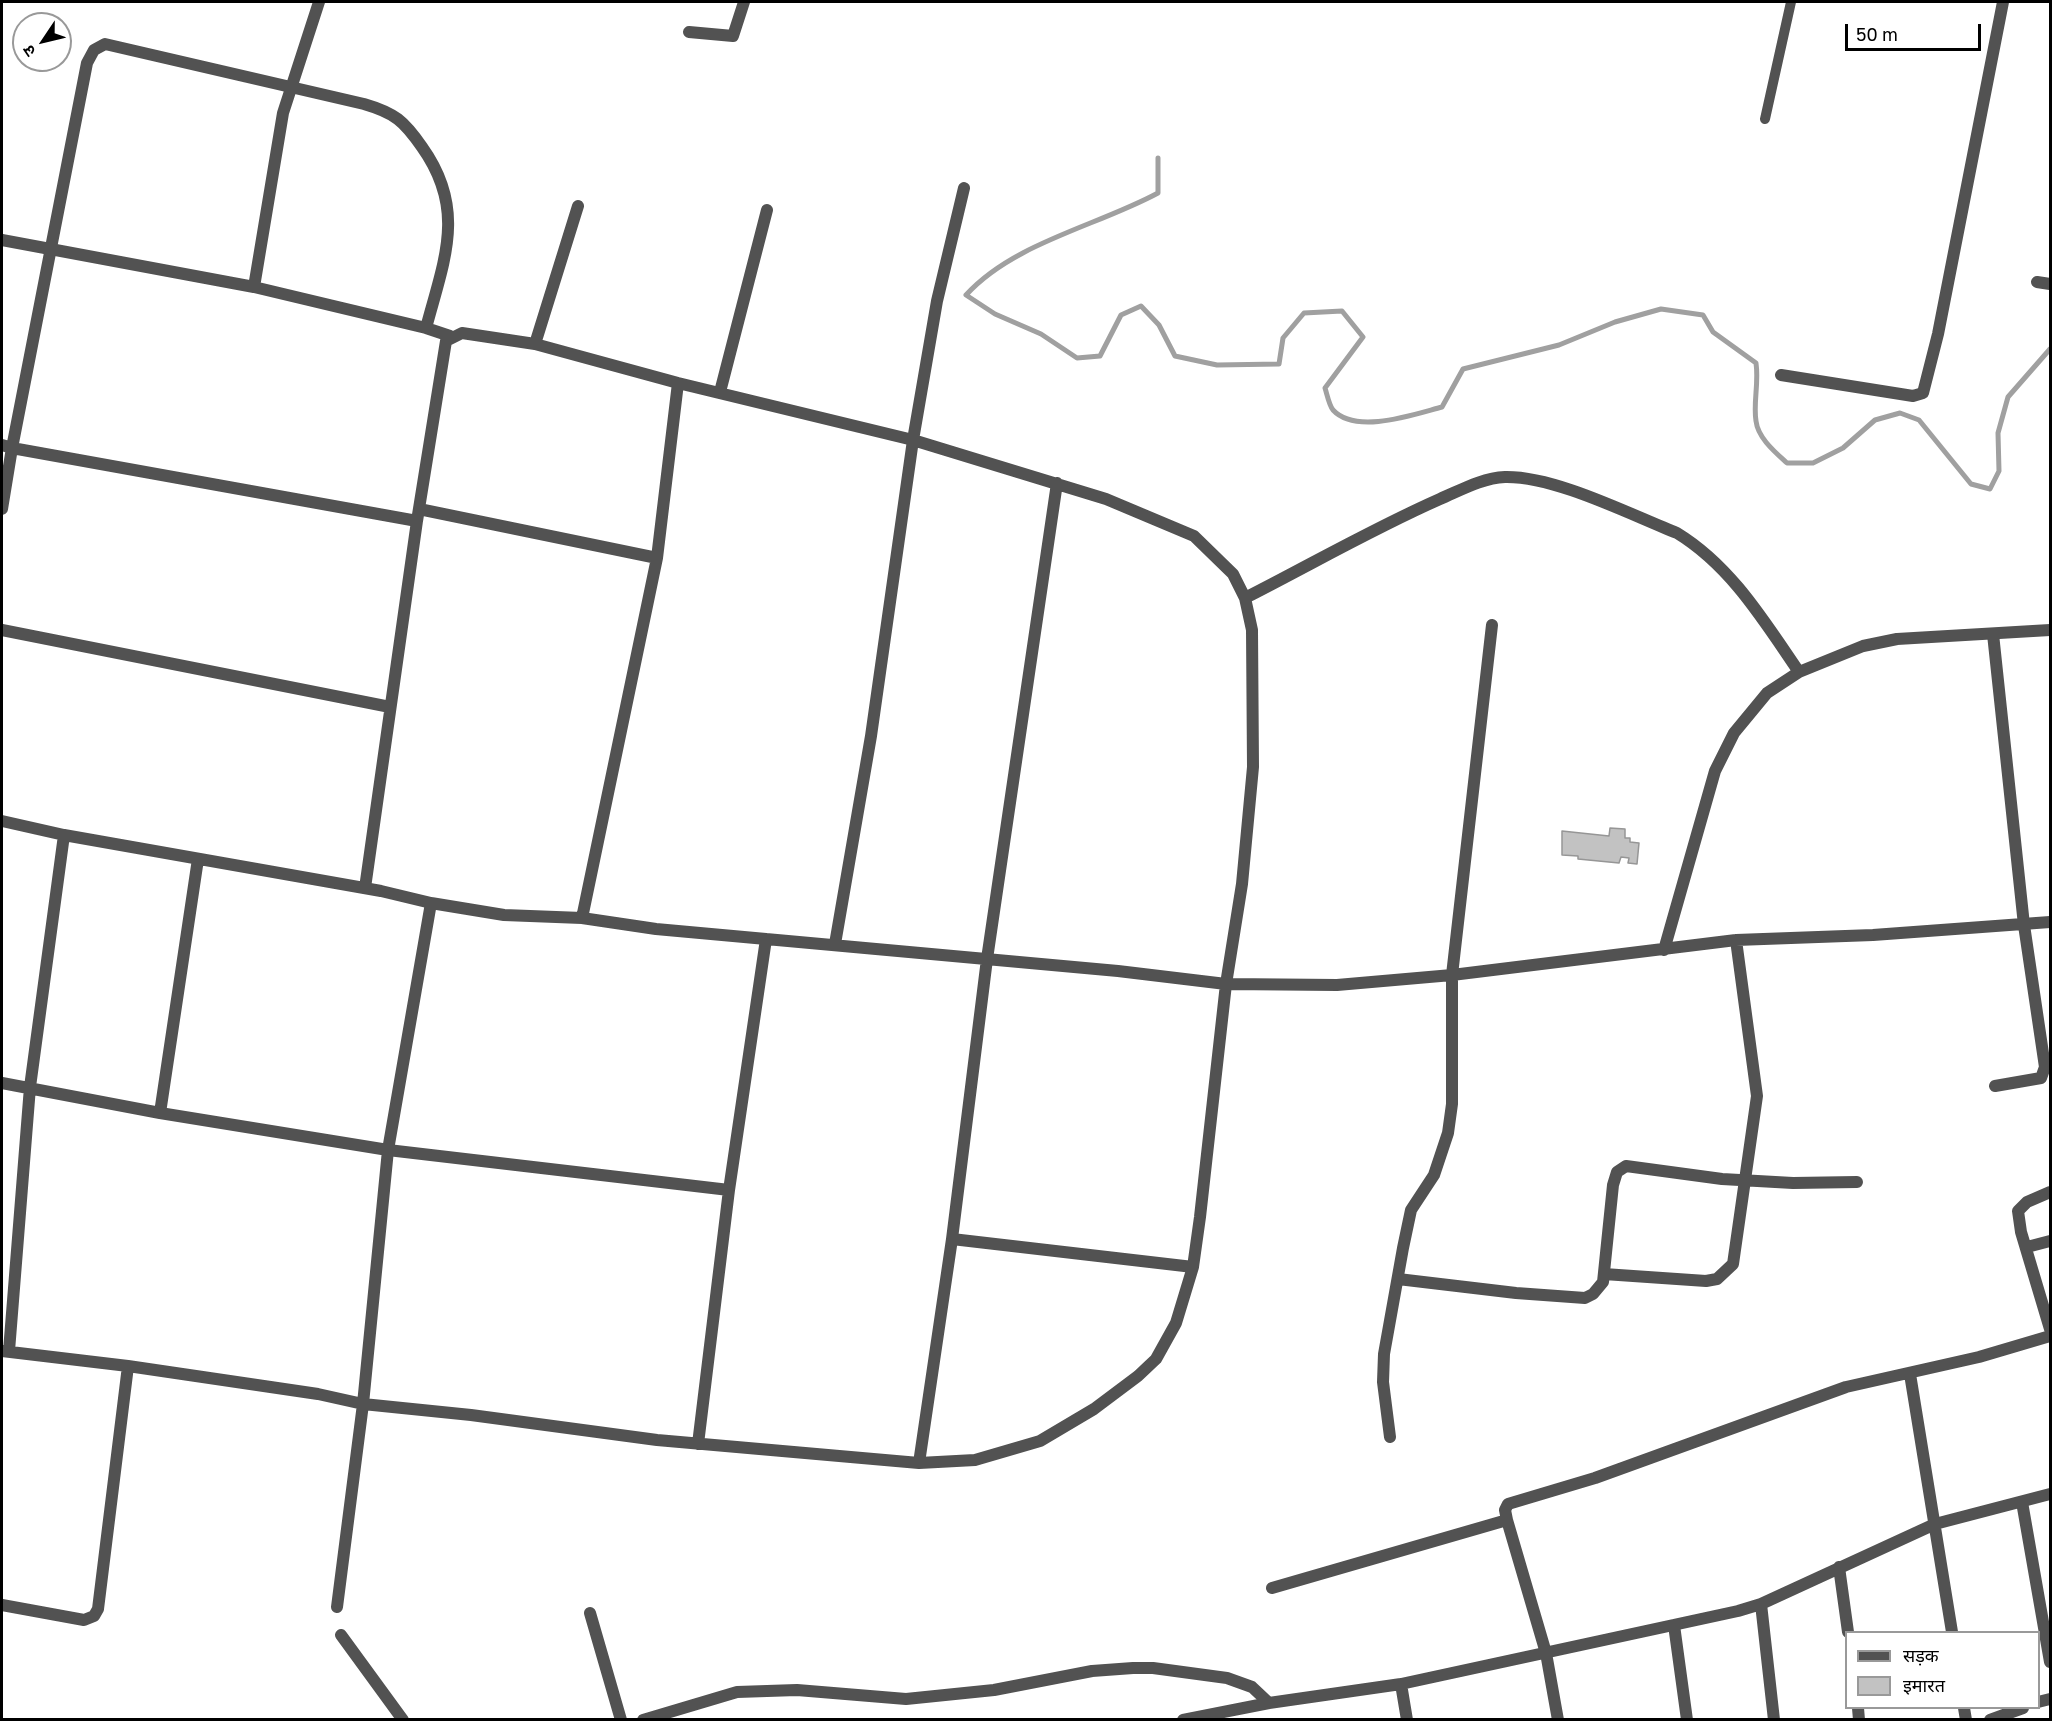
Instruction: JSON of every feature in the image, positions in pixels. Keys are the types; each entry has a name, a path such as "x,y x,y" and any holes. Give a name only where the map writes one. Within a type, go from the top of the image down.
{"street":[{"path":"254,287 290,86 319,2"},
{"path":"689,32 733,36 744,2"},
{"path":"1780,375 1913,396 1923,393 1938,334 2003,2"},
{"path":"2,509 7,446 87,63 94,50 111,44 290,86 387,111 409,128 433,163 442,181 450,214 444,259 426,328"},
{"path":"835,945 871,736 913,440 937,301 964,188"},
{"path":"535,345 578,206"},
{"path":"720,392 767,210"},
{"path":"2,240 254,287 426,328 450,336 462,333 535,345 678,383 913,440 1106,499 1194,536 1233,574 1245,597 1252,630 1253,767 1242,884 1226,984 1193,1267 1176,1323 1156,1359 1094,1409 1040,1442 975,1460 919,1463 698,1444 363,1404 318,1394 128,1366 5,1351 30,1087 64,835"},
{"path":"2037,282 2050,284"},
{"path":"364,888 444,346 450,336"},
{"path":"582,918 657,558 678,383"},
{"path":"7,446 657,558"},
{"path":"1245,597 1418,508 1476,483 1506,477 1561,488 1677,532 1695,543 1737,584 1799,672"},
{"path":"919,1463 952,1239 987,959 1058,483"},
{"path":"1390,1437 1383,1368 1411,1210 1434,1175 1448,1133 1452,1104 1452,975 1492,626"},
{"path":"2,630 390,707"},
{"path":"1665,950 1714,771 1734,733 1767,693 1799,672 1863,646 1897,639 2050,630"},
{"path":"1993,634 2024,925 2044,1073 2041,1078 2034,1080 1995,1086"},
{"path":"2,821 64,835 504,915 582,918 766,939 1226,984 1337,986 1452,975 1736,940 1873,935 2050,922"},
{"path":"160,1113 198,859"},
{"path":"337,1608 363,1404 388,1150 431,903"},
{"path":"698,1444 729,1190 766,939"},
{"path":"1604,1274 1706,1281 1717,1279 1733,1264 1757,1096 1736,940"},
{"path":"2,1083 160,1113 388,1150 729,1190"},
{"path":"1398,1280 1585,1298 1600,1289 1604,1274 1613,1185 1621,1169 1631,1166 1746,1180 1857,1182"},
{"path":"2050,1192 2027,1202 2018,1211 2050,1329"},
{"path":"952,1239 1193,1267"},
{"path":"2027,1247 2050,1241"},
{"path":"1558,1719 1546,1653 1507,1520 1505,1510 1513,1501 1595,1478 1846,1387 1910,1374 2050,1336"},
{"path":"2,1605 84,1620 94,1617 98,1609 128,1366"},
{"path":"1910,1374 1952,1631"},
{"path":"1183,1719 1269,1703 1401,1684 1761,1604 1935,1524 2050,1494"},
{"path":"2022,1502 2050,1662"},
{"path":"1272,1588 1507,1520"},
{"path":"1839,1567 1848,1631"},
{"path":"1761,1604 1774,1719"},
{"path":"590,1613 621,1719"},
{"path":"1674,1625 1687,1719"},
{"path":"341,1635 403,1719"},
{"path":"643,1719 737,1692 797,1690 906,1699 994,1690 1092,1671 1133,1668 1152,1668 1227,1678 1252,1688 1269,1703"},
{"path":"1401,1684 1407,1719"},
{"path":"1990,1719 2018,1709"}],"lane":[{"path":"1765,119 1791,2"}],"building":[{"path":"1610,828 1625,829 1625,838 1630,838 1630,842 1639,843 1637,864 1628,863 1629,858 1621,857 1619,863 1562,855 1562,831 1609,836"}],"waterway":[{"path":"1158,158 1158,193 1031,249 985,277 966,295 995,314 1041,334 1077,358 1100,356 1121,315 1141,306 1159,325 1175,356 1217,365 1279,364 1283,338 1304,313 1342,311 1363,337 1325,388 1333,410 1343,417 1370,422 1402,418 1442,407 1463,369 1559,345 1615,322 1661,309 1703,315 1713,332 1756,363 1757,427 1768,444 1787,463 1813,463 1843,448 1875,420 1900,413 1919,420 1971,484 1990,489 1999,471 1998,433 2008,397 2050,349"}]}
